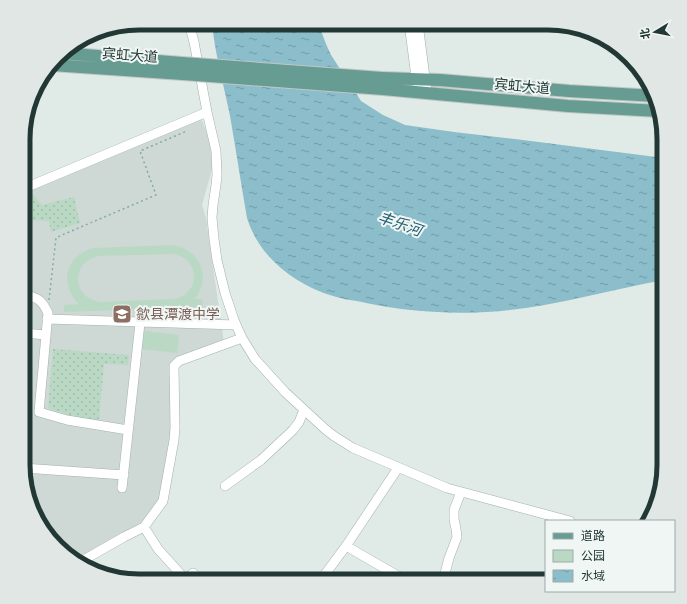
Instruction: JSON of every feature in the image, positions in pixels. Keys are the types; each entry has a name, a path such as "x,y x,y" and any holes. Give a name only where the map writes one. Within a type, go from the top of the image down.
{"main road":[{"name":"宾虹大道","path":"69,55 183,69"},
{"name":"宾虹大道","path":"59,65 183,69"},
{"path":"183,69 383,83"},
{"name":"宾虹大道","path":"383,83 420,79 569,92 648,96"},
{"name":"宾虹大道","path":"383,83 422,92 568,106 653,111"}],"street":[{"path":"190,30 194,42 206,112 216,151 216,185 212,218 217,260 225,293 236,325 242,338 255,358 304,410 325,429 344,443 363,453 447,488 565,520"},
{"path":"410,30 422,92"},
{"path":"418,30 420,79"},
{"path":"30,186 206,112"},
{"path":"30,296 39,299 48,316 39,412 68,420 128,430"},
{"path":"48,316 140,322 236,325"},
{"path":"122,488 140,322"},
{"path":"30,334 46,335"},
{"path":"84,559 124,537 144,528 163,502 175,428 174,366 179,362 242,338"},
{"path":"225,486 261,460 289,434 299,422 304,410"},
{"path":"30,468 124,475"},
{"path":"325,574 346,546 398,468"},
{"path":"445,574 457,537 454,510 461,492"},
{"path":"144,528 158,549 180,574"},
{"path":"346,546 395,574"}],"path":[{"path":"48,316 56,238 156,195 140,151 187,131"}],"shaded area":[{"name":"歙县潭渡中学","path":"201,118 212,147 213,166 202,205 206,218 224,343 169,364 173,404 172,430 160,500 143,526 81,558 62,542 48,526 38,507 30,472 30,190"}],"green space":[{"path":"30,191 42,205 74,197 80,223 51,232 49,221 30,220"},
{"path":"172,245 190,252 196,258 203,273 203,282 195,299 202,299 203,307 64,312 64,305 79,304 69,288 67,280 71,264 76,257 93,248","holes":["174,254 183,258 189,263 193,270 194,278 188,292 181,297 171,299 100,302 91,299 84,294 80,288 78,280 79,273 89,260 98,256"]},
{"path":"144,331 179,335 177,353 142,349"},
{"path":"53,349 129,355 128,365 104,364 99,421 85,420 48,408"}],"water":[{"name":"丰乐河","path":"213,30 321,30 331,55 361,101 383,115 405,125 657,157 657,281 522,309 467,313 416,311 383,306 337,297 305,285 280,268 269,257 260,245 247,218 230,116"}],"place":[{"name":"歙县潭渡中学","path":"122,314"}]}
